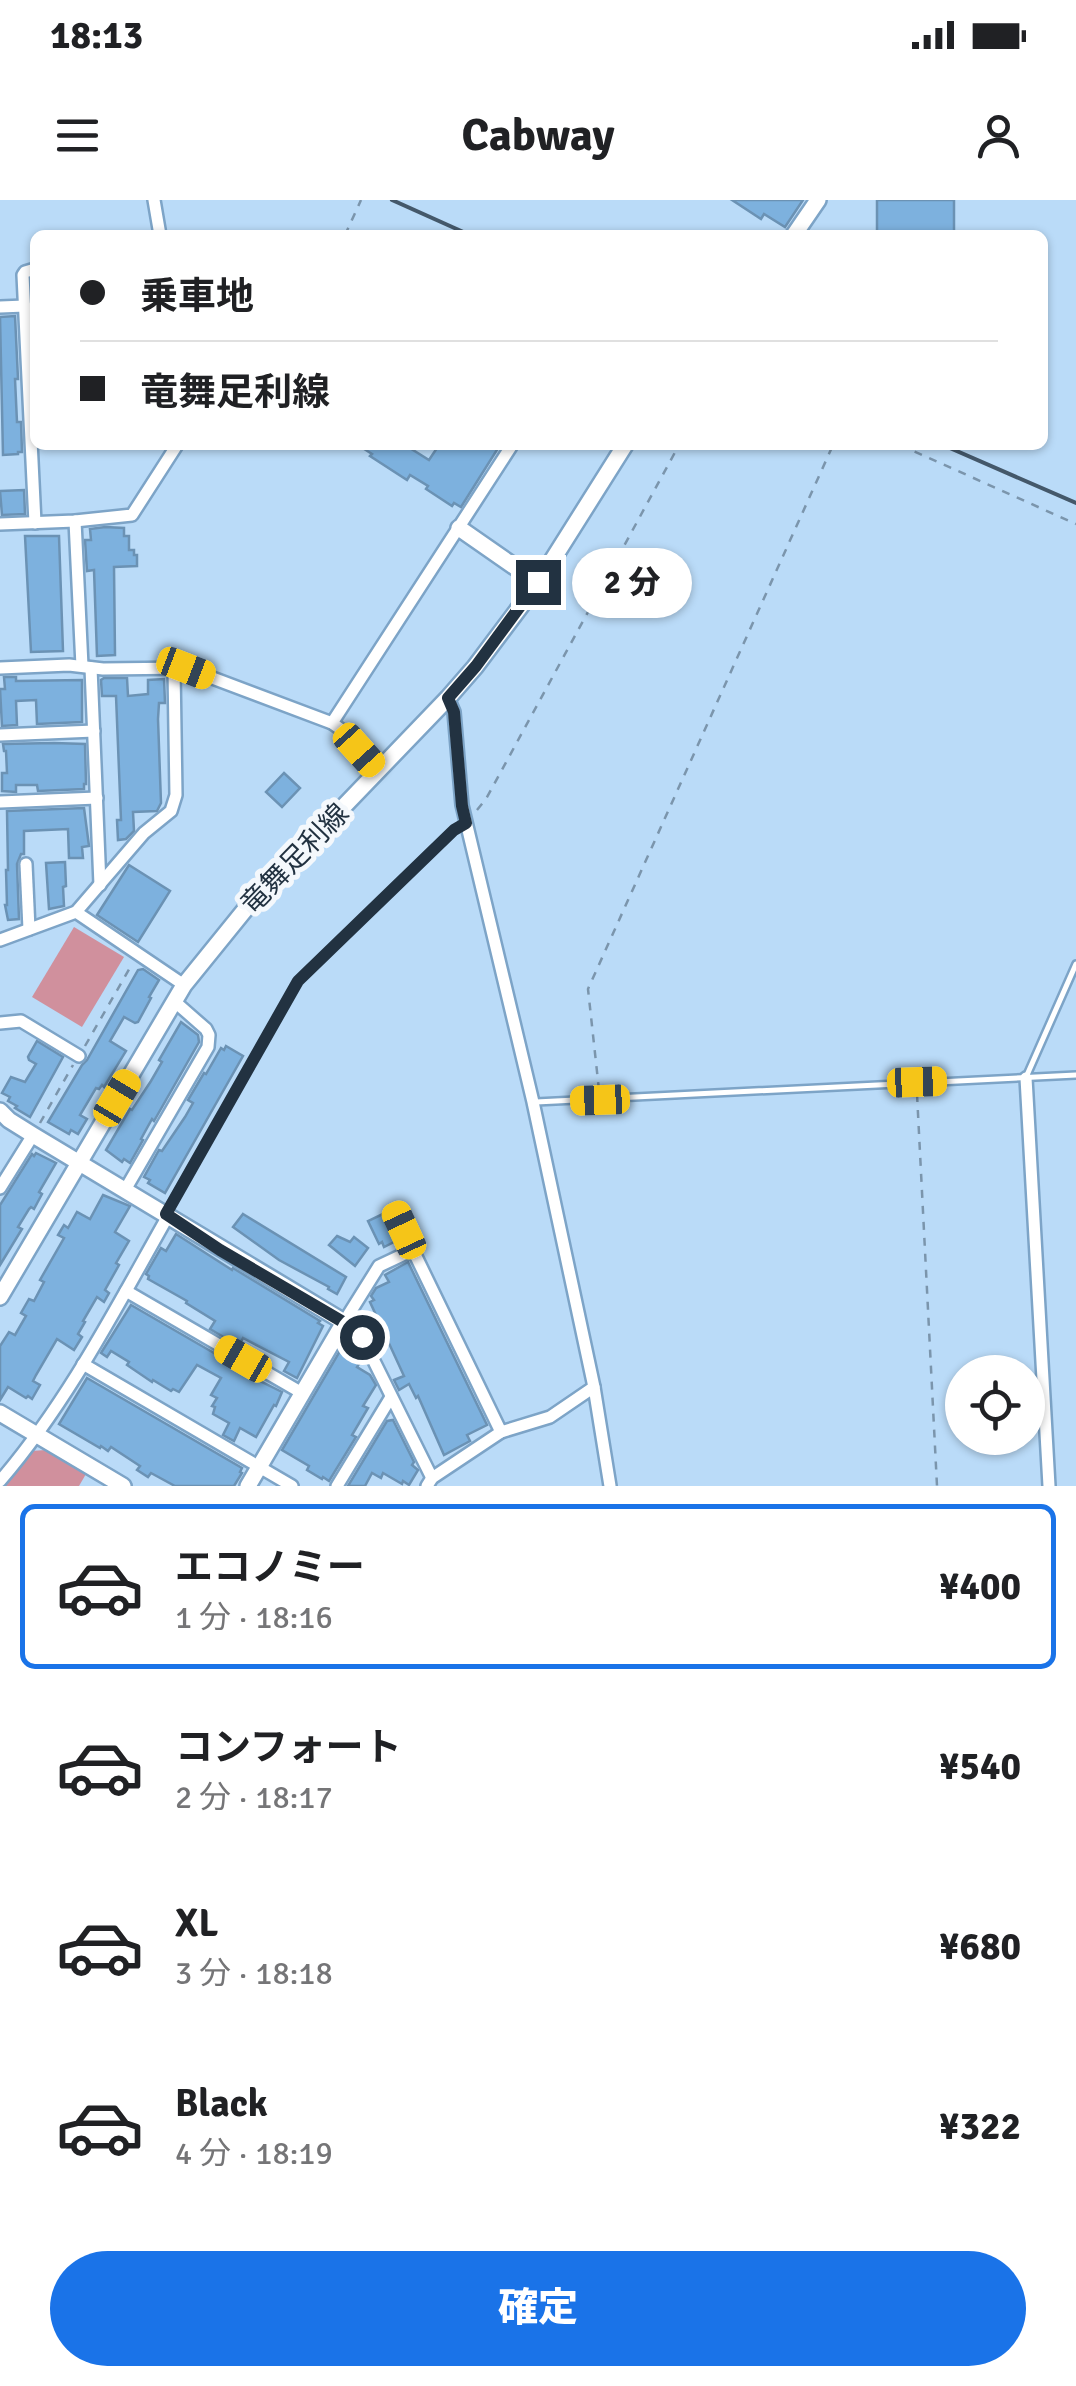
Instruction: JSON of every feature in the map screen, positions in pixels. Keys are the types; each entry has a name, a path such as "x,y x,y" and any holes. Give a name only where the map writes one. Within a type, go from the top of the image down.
{"main road":[{"path":"797,230 818,200"},
{"name":"竜舞足利線","path":"0,1297 184,985 248,906 476,666 538,582 622,450"},
{"path":"459,528 538,582"},
{"path":"0,1111 220,1250 344,1322 248,1486"},
{"path":"0,1413 123,1486"}],"street":[{"path":"154,200 159,230"},
{"path":"30,271 23,276 30,414"},
{"path":"0,307 25,306"},
{"path":"32,450 35,523"},
{"path":"0,524 132,515 174,450"},
{"path":"332,723 509,450"},
{"path":"75,521 94,731 100,885"},
{"path":"0,668 69,664 186,668 332,723 379,772"},
{"path":"0,940 76,912 144,833 170,811 176,795 174,669"},
{"path":"448,698 454,712 462,806 534,1102 594,1388 610,1486"},
{"path":"0,735 94,731"},
{"path":"0,802 97,798"},
{"path":"26,864 30,929"},
{"path":"76,912 184,985"},
{"path":"125,1190 208,1047 210,1035 206,1029 174,1002"},
{"path":"0,1024 21,1021 79,1056"},
{"path":"1026,1078 1048,1486"},
{"path":"0,1188 33,1135"},
{"path":"394,1211 501,1432"},
{"path":"0,1481 36,1435 82,1364 167,1215"},
{"path":"413,1250 379,1266 344,1322 362,1337 430,1482 501,1432 550,1417 594,1388"},
{"path":"126,1292 302,1393"},
{"path":"82,1364 292,1486"},
{"path":"337,1486 390,1396"}],"lane":[{"path":"167,1215 298,981 454,830 466,823"},
{"path":"1026,1078 1076,964"},
{"path":"534,1102 1076,1075"}],"path":[{"path":"347,230 360,200"},
{"path":"466,823 486,799 676,450"},
{"path":"600,1100 588,989 831,450"},
{"path":"911,450 1076,524"},
{"path":"917,1082 938,1486"}],"shaded area":[{"path":"74,927 124,957 82,1027 32,997"},
{"path":"46,1450 86,1474 79,1486 2,1486 31,1451"}],"building":[{"path":"732,200 803,200 785,227 764,214 761,219"},
{"path":"877,200 954,200 954,230 877,230"},
{"path":"15,316 17,422 21,422 22,452 3,455 0,317"},
{"path":"366,450 413,450 429,460 436,450 497,450 461,507 454,503 452,506 410,475 407,480"},
{"path":"24,490 25,514 2,515 0,491"},
{"path":"124,528 124,536 129,536 129,550 137,555 137,566 114,567 115,655 97,656 94,570 87,571 85,540 91,540 90,529"},
{"path":"25,536 59,536 63,651 31,652"},
{"path":"4,677 16,677 16,681 82,680 82,722 37,724 36,700 16,701 17,725 2,726 0,689 5,689"},
{"path":"104,678 127,678 128,696 148,694 148,680 164,679 165,703 159,703 158,719 161,803 157,811 133,812 134,831 126,839 118,840 117,820 121,820 116,696 102,696"},
{"path":"3,744 85,744 84,789 38,791 37,785 16,785 16,792 2,791 2,773 7,773"},
{"path":"284,773 300,788 282,807 266,792"},
{"path":"84,808 89,846 82,847 83,858 69,858 68,829 24,831 24,854 17,864 19,919 8,920 7,811"},
{"path":"65,862 64,906 49,909 46,863"},
{"path":"129,865 170,891 138,942 97,915"},
{"path":"143,969 159,980 151,998 138,1022 124,1017 110,1041 126,1051 104,1087 96,1088 80,1115 87,1119 78,1134 71,1130 69,1134 48,1122 138,970"},
{"path":"181,1022 198,1035 199,1042 130,1163 124,1159 122,1162 106,1150 151,1081"},
{"path":"37,1041 63,1057 30,1117 2,1093 11,1077 25,1082 36,1064 28,1057"},
{"path":"226,1046 243,1056 165,1193 144,1177 185,1117 193,1103 188,1100 204,1073"},
{"path":"36,1153 56,1163 0,1265 0,1205"},
{"path":"103,1195 130,1206 115,1232 129,1241 105,1290 109,1293 104,1302 97,1297 83,1321 78,1334 82,1337 74,1350 57,1339 33,1381 40,1385 32,1399 8,1387 0,1400 0,1346 9,1332 15,1335 26,1316 21,1313 29,1299 34,1301 44,1282 40,1280 64,1238 58,1235 64,1225 68,1228 77,1212 90,1219"},
{"path":"385,1213 398,1240 384,1247 368,1221"},
{"path":"243,1214 346,1277 337,1294 233,1227"},
{"path":"176,1234 320,1321 323,1326 297,1378 284,1371 289,1362 243,1338 239,1346 210,1329 215,1321 148,1279 146,1274 161,1248 166,1251"},
{"path":"337,1236 350,1242 354,1237 368,1248 355,1266 329,1245"},
{"path":"408,1262 487,1425 467,1435 470,1441 444,1455 418,1396 409,1384 399,1390 394,1380 404,1376 370,1302 376,1288 389,1282 385,1275"},
{"path":"131,1305 282,1392 256,1437 240,1428 234,1441 223,1435 229,1423 213,1414 217,1398 211,1395 221,1378 197,1365 179,1392 171,1391 152,1382 111,1351 107,1357 101,1353"},
{"path":"344,1344 360,1354 362,1359 357,1367 370,1375 376,1385 363,1406 368,1408 352,1435 356,1437 329,1481 282,1450"},
{"path":"87,1378 242,1468 234,1486 175,1486 151,1473 148,1477 137,1470 140,1466 111,1447 108,1451 100,1448 59,1424"},
{"path":"393,1420 414,1462 412,1465 418,1470 409,1485 383,1473 381,1478 372,1473 365,1486 348,1486 387,1421"}],"railway":[{"path":"392,200 459,230"},
{"path":"954,450 1076,503"}],"route":[{"path":"362,1337 355,1329 166,1214 298,981 454,830 466,823 454,712 448,698 538,582"}]}
